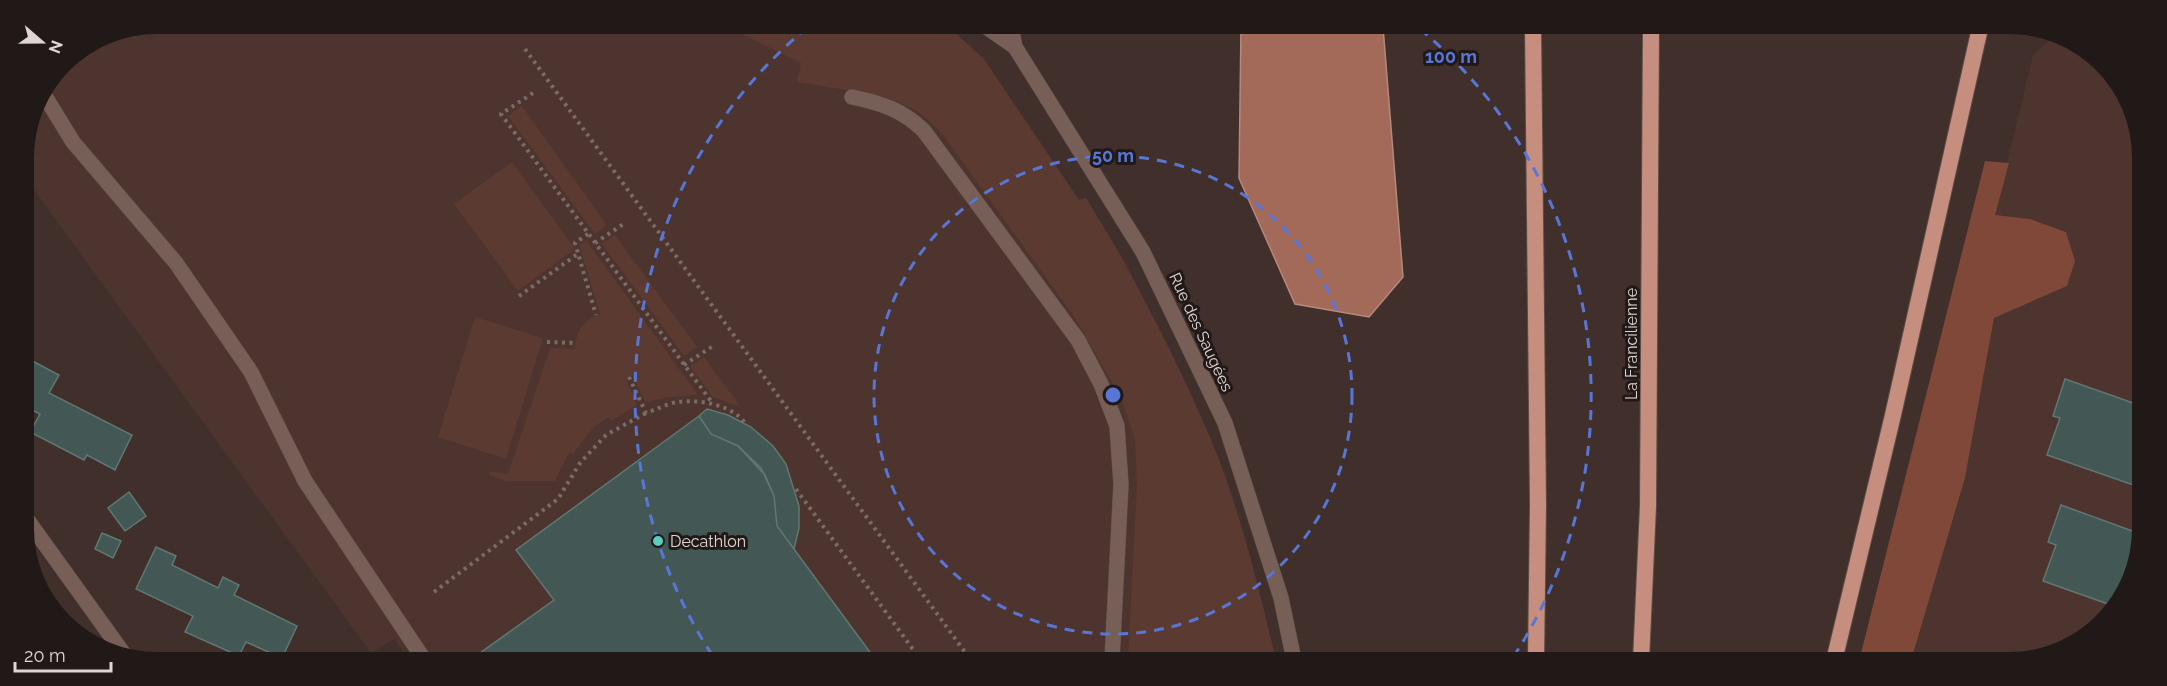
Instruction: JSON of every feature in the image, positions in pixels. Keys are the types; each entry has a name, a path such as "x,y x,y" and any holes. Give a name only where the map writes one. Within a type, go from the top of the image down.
{"highway":[{"path":"1533,34 1538,505 1536,651"},
{"name":"La Francilienne","path":"1641,651 1647,506 1651,34"},
{"path":"1836,651 1896,404 1981,34"}],"street":[{"name":"Rue des Saugées","path":"998,35 1015,47"},
{"name":"Rue des Saugées","path":"1013,35 1015,47 1143,252 1225,423 1281,598 1292,651"},
{"path":"852,97 891,107 912,120 924,131 1078,340 1101,384 1117,426 1122,484 1112,651"},
{"path":"48,101 73,142 176,263 245,363 305,481 419,652"},
{"path":"34,530 116,644"}],"path":[{"path":"525,49 965,652"},
{"path":"533,93 501,114 713,404"},
{"path":"595,243 625,223"},
{"path":"588,234 575,243 596,315"},
{"path":"519,296 579,253"},
{"path":"547,342 575,343"},
{"path":"684,365 713,346"},
{"path":"629,377 646,413"},
{"path":"434,592 558,499 580,463 606,435 646,413 678,402 713,404 738,413 745,423"},
{"path":"796,489 915,652"}],"shaded area":[{"path":"1241,34 1384,34 1403,277 1369,317 1295,304 1239,178"},
{"path":"150,35 957,35 984,59 1079,200 1086,198 1125,261 1210,438 1236,510 1274,651 403,652 394,639 370,652 35,191 37,134 47,103 65,77 83,60 118,41"},
{"path":"744,35 957,35 984,59 1079,200 1086,198 1136,285 1182,375 1210,437 1230,491 1255,575 1274,651 1128,651 1137,484 1135,439 1121,398 1075,318 941,132 916,110 883,96 797,82 801,63"},
{"path":"2048,41 2071,51 2084,60 2112,89 2126,118 2130,134 2132,150 2132,528 2128,560 2120,583 2102,609 2071,635 2049,645 2017,651 1914,651 1965,478 1994,318 2067,286 2066,232 2030,219 1994,216 2033,55"},
{"path":"522,106 607,225 595,234 508,116"},
{"path":"1985,161 2009,163 1995,215 2030,219 2066,232 2075,261 2067,286 1994,318 1965,478 1914,651 1861,651"},
{"path":"512,162 575,249 518,291 454,204"},
{"path":"615,235 697,347 684,356 602,244"},
{"path":"586,240 698,395 645,402 632,375 626,379 637,405 611,421 608,417 594,427 573,454 569,453 555,481 506,481 489,475 490,471 508,474 550,348 575,349 575,343 582,327 590,319 600,314 579,245"},
{"path":"475,317 543,338 506,459 438,437"},
{"path":"704,357 741,407 713,397 690,366"}],"building":[{"path":"34,362 59,375 49,393 132,435 115,470 87,455 84,460 34,434 34,424 40,414 34,411"},
{"path":"2065,379 2132,403 2132,485 2047,455 2060,418 2053,416"},
{"path":"707,409 728,415 751,427 773,446 786,464 799,506 799,528 794,549 777,526 774,496 765,475 738,446 711,434 699,416"},
{"name":"Decathlon","path":"699,416 711,434 738,446 761,468 774,496 777,526 870,652 482,652 554,600 516,550"},
{"path":"129,492 146,516 125,531 108,508"},
{"path":"2061,505 2132,531 2128,560 2123,575 2107,603 2043,581 2056,545 2048,542"},
{"path":"102,533 121,541 113,558 95,549"},
{"path":"156,547 176,556 172,565 218,588 223,577 239,585 234,595 297,626 285,652 268,652 246,642 241,652 230,652 185,632 193,616 136,589"}],"place":[{"name":"Decathlon","path":"658,541"}]}
